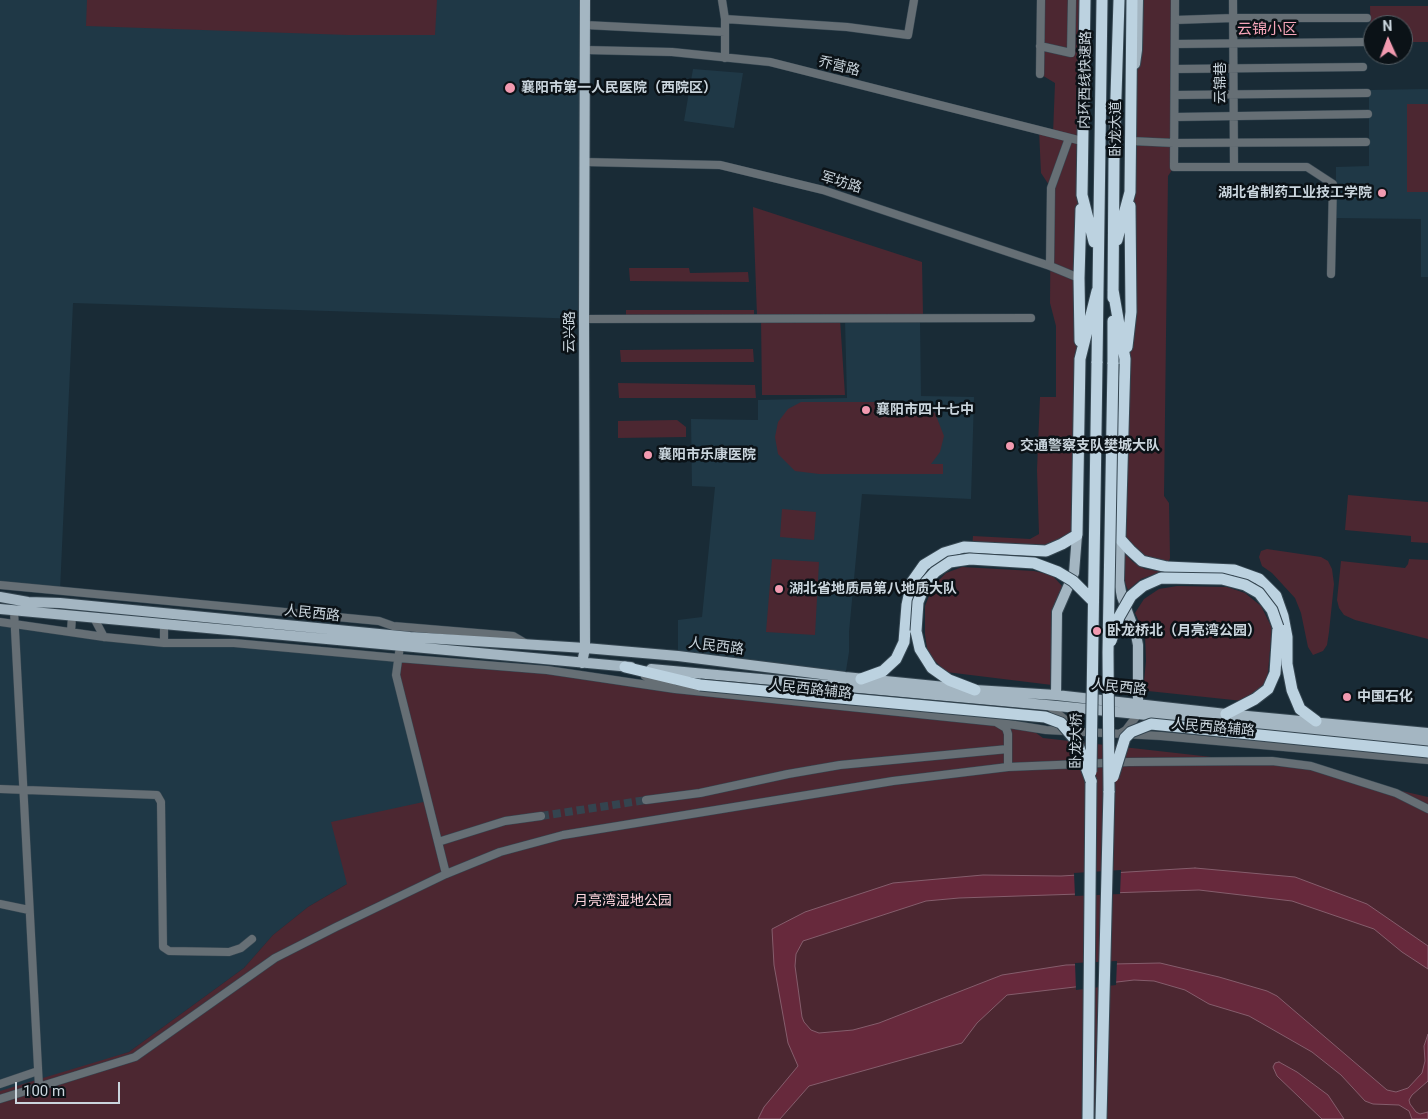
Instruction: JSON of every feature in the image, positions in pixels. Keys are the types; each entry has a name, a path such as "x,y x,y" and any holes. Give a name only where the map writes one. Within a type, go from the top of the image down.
{"highway":[{"name":"卧龙大道","path":"1084,0 1082,195 1098,256"},
{"name":"内环西线快速路","path":"1099,160 1102,0"},
{"name":"卧龙大道","path":"1108,652 1114,160 1119,0"},
{"name":"卧龙大道","path":"1113,256 1130,192 1132,0"},
{"name":"卧龙大道","path":"1097,364 1099,160"},
{"path":"1130,192 1132,312 1125,358 1120,539 1142,561 1166,567 1234,570 1259,579 1276,596 1283,616 1287,637 1287,664 1292,690 1300,709 1316,722"},
{"path":"862,679 883,671 896,659 904,642 907,606 912,582 924,565 944,553 964,547 1046,551 1077,535 1082,195"},
{"path":"1080,359 1097,290"},
{"path":"1113,290 1125,358"},
{"name":"卧龙大桥","path":"1088,1119 1097,364"},
{"path":"975,690 949,680 932,668 920,649 916,631 918,602 926,582 935,572 950,562 970,559 1034,563 1058,572 1073,581 1094,601"},
{"path":"1101,1119 1110,791 1108,652 1120,617 1131,596 1143,586 1161,578 1222,579 1245,585 1259,593 1272,610 1278,627 1275,674 1268,689 1255,699 1226,714"},
{"path":"625,667 700,685 1045,716 1061,723 1078,742 1091,781"},
{"path":"1110,791 1125,738 1131,732 1151,724 1428,752"}],"main road":[{"name":"云兴路","path":"582,663 585,648 585,0"},
{"path":"1131,89 1138,50 1138,0"},
{"path":"1056,695 1057,612 1074,573 1077,535"},
{"path":"1120,539 1122,597 1136,634 1138,645 1138,709"},
{"name":"人民西路","path":"0,597 28,602 60,603 410,637 678,656 862,679 975,690 1056,695 1138,709 1428,743"},
{"name":"人民西路","path":"0,609 1048,705 1226,714 1428,733"}],"street":[{"path":"722,0 725,19 725,58"},
{"path":"725,19 847,27 908,35 914,0"},
{"path":"1040,74 1041,0"},
{"path":"1040,46 1071,54 1072,0"},
{"path":"1175,0 1174,167 1307,167 1333,184 1331,274"},
{"name":"云锦巷","path":"1232,0 1234,166"},
{"path":"1175,20 1363,18"},
{"path":"585,24 725,32"},
{"path":"1175,44 1363,42"},
{"name":"乔营路","path":"585,50 672,52 770,62 1082,141"},
{"path":"1175,69 1363,67"},
{"path":"1175,95 1367,93"},
{"path":"1175,117 1368,114"},
{"path":"1050,266 1051,188 1069,138"},
{"path":"1131,141 1174,143 1366,142"},
{"name":"军坊路","path":"584,162 720,165 823,190 1050,266 1080,278"},
{"path":"584,319 1031,318"},
{"path":"0,585 379,622 394,626 513,636 526,644"},
{"path":"14,611 38,1087"},
{"path":"70,632 72,616"},
{"path":"94,618 104,637"},
{"path":"0,622 104,637 164,643 234,642 557,671 675,689"},
{"path":"164,625 164,643"},
{"path":"400,646 396,675 446,874"},
{"name":"人民西路辅路","path":"625,667 675,689 996,722 1046,730 1161,736 1428,760"},
{"path":"1048,705 1079,732"},
{"path":"1119,734 1126,730 1138,709"},
{"path":"996,722 1006,728 1008,734 1008,767"},
{"path":"1008,734 1018,727 1028,727"},
{"path":"646,800 700,793 840,765 1008,749"},
{"path":"0,1099 135,1057 275,958 336,926 446,874 500,852 563,835 893,781 1008,767 1129,762 1272,761 1311,766 1396,793 1428,809"},
{"path":"0,789 157,794 161,802 163,947 169,951 229,952 241,948 252,938"},
{"path":"438,842 505,821 541,816"},
{"path":"0,904 30,910"},
{"path":"0,1084 38,1071"}],"shaded area":[{"path":"0,0 585,0 584,319 73,303 60,591 0,585"},
{"path":"693,69 743,73 734,128 684,121"},
{"name":"湖北省制药工业技工学院","path":"1428,89 1428,277 1421,277 1421,219 1336,218 1336,167 1369,166 1369,90"},
{"path":"845,320 920,320 921,396 974,397 971,499 862,494 849,632 849,652 845,677 678,656 678,620 702,617 715,487 692,486 691,419 758,420 758,400 847,398"},
{"path":"0,622 104,637 234,643 398,658 428,801 347,884 308,907 273,935 244,968 129,1052 0,1099"},
{"path":"1195,868 1295,877 1367,904 1428,946 1428,969 1402,952 1374,929 1292,901 1199,890 959,898 926,901 803,941 796,954 795,966 802,1017 811,1030 819,1033 853,1030 879,1023 1002,975 1066,965 1160,963 1219,977 1267,991 1277,996 1387,1090 1396,1092 1408,1088 1422,1073 1425,1061 1424,1046 1428,1034 1428,1081 1409,1100 1416,1112 1420,1114 1428,1112 1428,1119 1412,1119 1409,1111 1399,1105 1373,1104 1365,1101 1341,1075 1312,1052 1249,1016 1209,1004 1185,990 1154,981 1134,980 1007,995 977,1023 962,1043 809,1086 780,1119 758,1119 764,1107 798,1066 788,1043 774,965 772,929 805,912 893,883 983,875 1061,876"},
{"path":"1279,1062 1297,1072 1328,1095 1344,1119 1322,1119 1277,1076 1273,1067 1275,1063"}],"green space":[{"path":"87,0 437,0 435,35 348,35 86,26"},
{"path":"1041,0 1083,0 1077,535 1046,551 972,548 973,536 1030,539 1039,534 1037,470 1040,397 1056,397 1056,326 1050,303 1051,188 1041,173 1039,130 1053,134 1055,83 1040,74"},
{"path":"1138,0 1175,0 1174,167 1168,176 1164,496 1169,503 1170,558 1167,567 1142,561 1120,539 1130,192"},
{"path":"1370,6 1428,6 1428,42 1413,42 1413,15 1370,15"},
{"path":"1407,104 1428,104 1428,192 1407,192"},
{"path":"753,207 922,262 923,315 757,316"},
{"path":"629,268 689,268 690,273 748,272 749,282 630,281"},
{"path":"626,310 754,310 754,319 626,319"},
{"path":"761,319 840,319 845,395 762,395"},
{"path":"753,349 754,362 621,362 620,350"},
{"path":"618,383 755,385 756,398 619,398"},
{"path":"801,402 907,402 924,406 935,413 944,436 940,452 931,464 943,464 943,474 819,474 795,471 778,454 775,437 778,422 788,409"},
{"path":"677,420 686,427 686,437 618,438 618,421"},
{"path":"1348,495 1428,502 1428,543 1411,542 1411,536 1345,530"},
{"path":"782,509 816,512 814,540 780,537"},
{"path":"1267,549 1321,557 1328,561 1332,569 1334,584 1327,645 1323,651 1313,655 1308,647 1301,613 1295,598 1272,573 1262,566 1259,557 1261,551"},
{"path":"1125,554 1133,562 1145,569 1166,572 1141,579 1128,590 1123,578"},
{"path":"772,559 819,562 815,635 766,632"},
{"path":"1409,559 1428,560 1428,639 1355,620 1344,615 1339,608 1337,600 1341,561 1405,568"},
{"path":"962,567 1034,571 1052,575 1062,586 1053,611 1052,685 946,672 928,654 925,635 925,606 933,586 946,573"},
{"path":"1177,586 1227,587 1245,593 1261,606 1272,628 1265,687 1243,701 1148,691 1144,681 1146,661 1145,635 1135,613 1144,599 1159,589"},
{"name":"月亮湾湿地公园","path":"398,658 586,676 1028,727 1043,738 1247,761 1311,766 1354,780 1428,797 1428,1119 0,1119 0,1091 129,1052 244,968 273,935 308,907 347,884 331,822 428,801 396,675"}],"pier":[{"path":"1121,870 1120,894 1075,896 1074,873"},
{"path":"1117,961 1116,985 1076,990 1075,963"}],"tunnel":[{"path":"541,816 646,800"}],"place":[{"name":"襄阳市第一人民医院（西院区）","path":"510,88"},
{"name":"湖北省制药工业技工学院","path":"1382,193"},
{"name":"襄阳市四十七中","path":"866,410"},
{"name":"交通警察支队樊城大队","path":"1010,446"},
{"name":"襄阳市乐康医院","path":"648,455"},
{"name":"湖北省地质局第八地质大队","path":"779,589"},
{"name":"卧龙桥北（月亮湾公园）","path":"1097,631"},
{"name":"中国石化","path":"1347,697"}],"district":[{"name":"云锦小区","path":"1267,30"}]}
